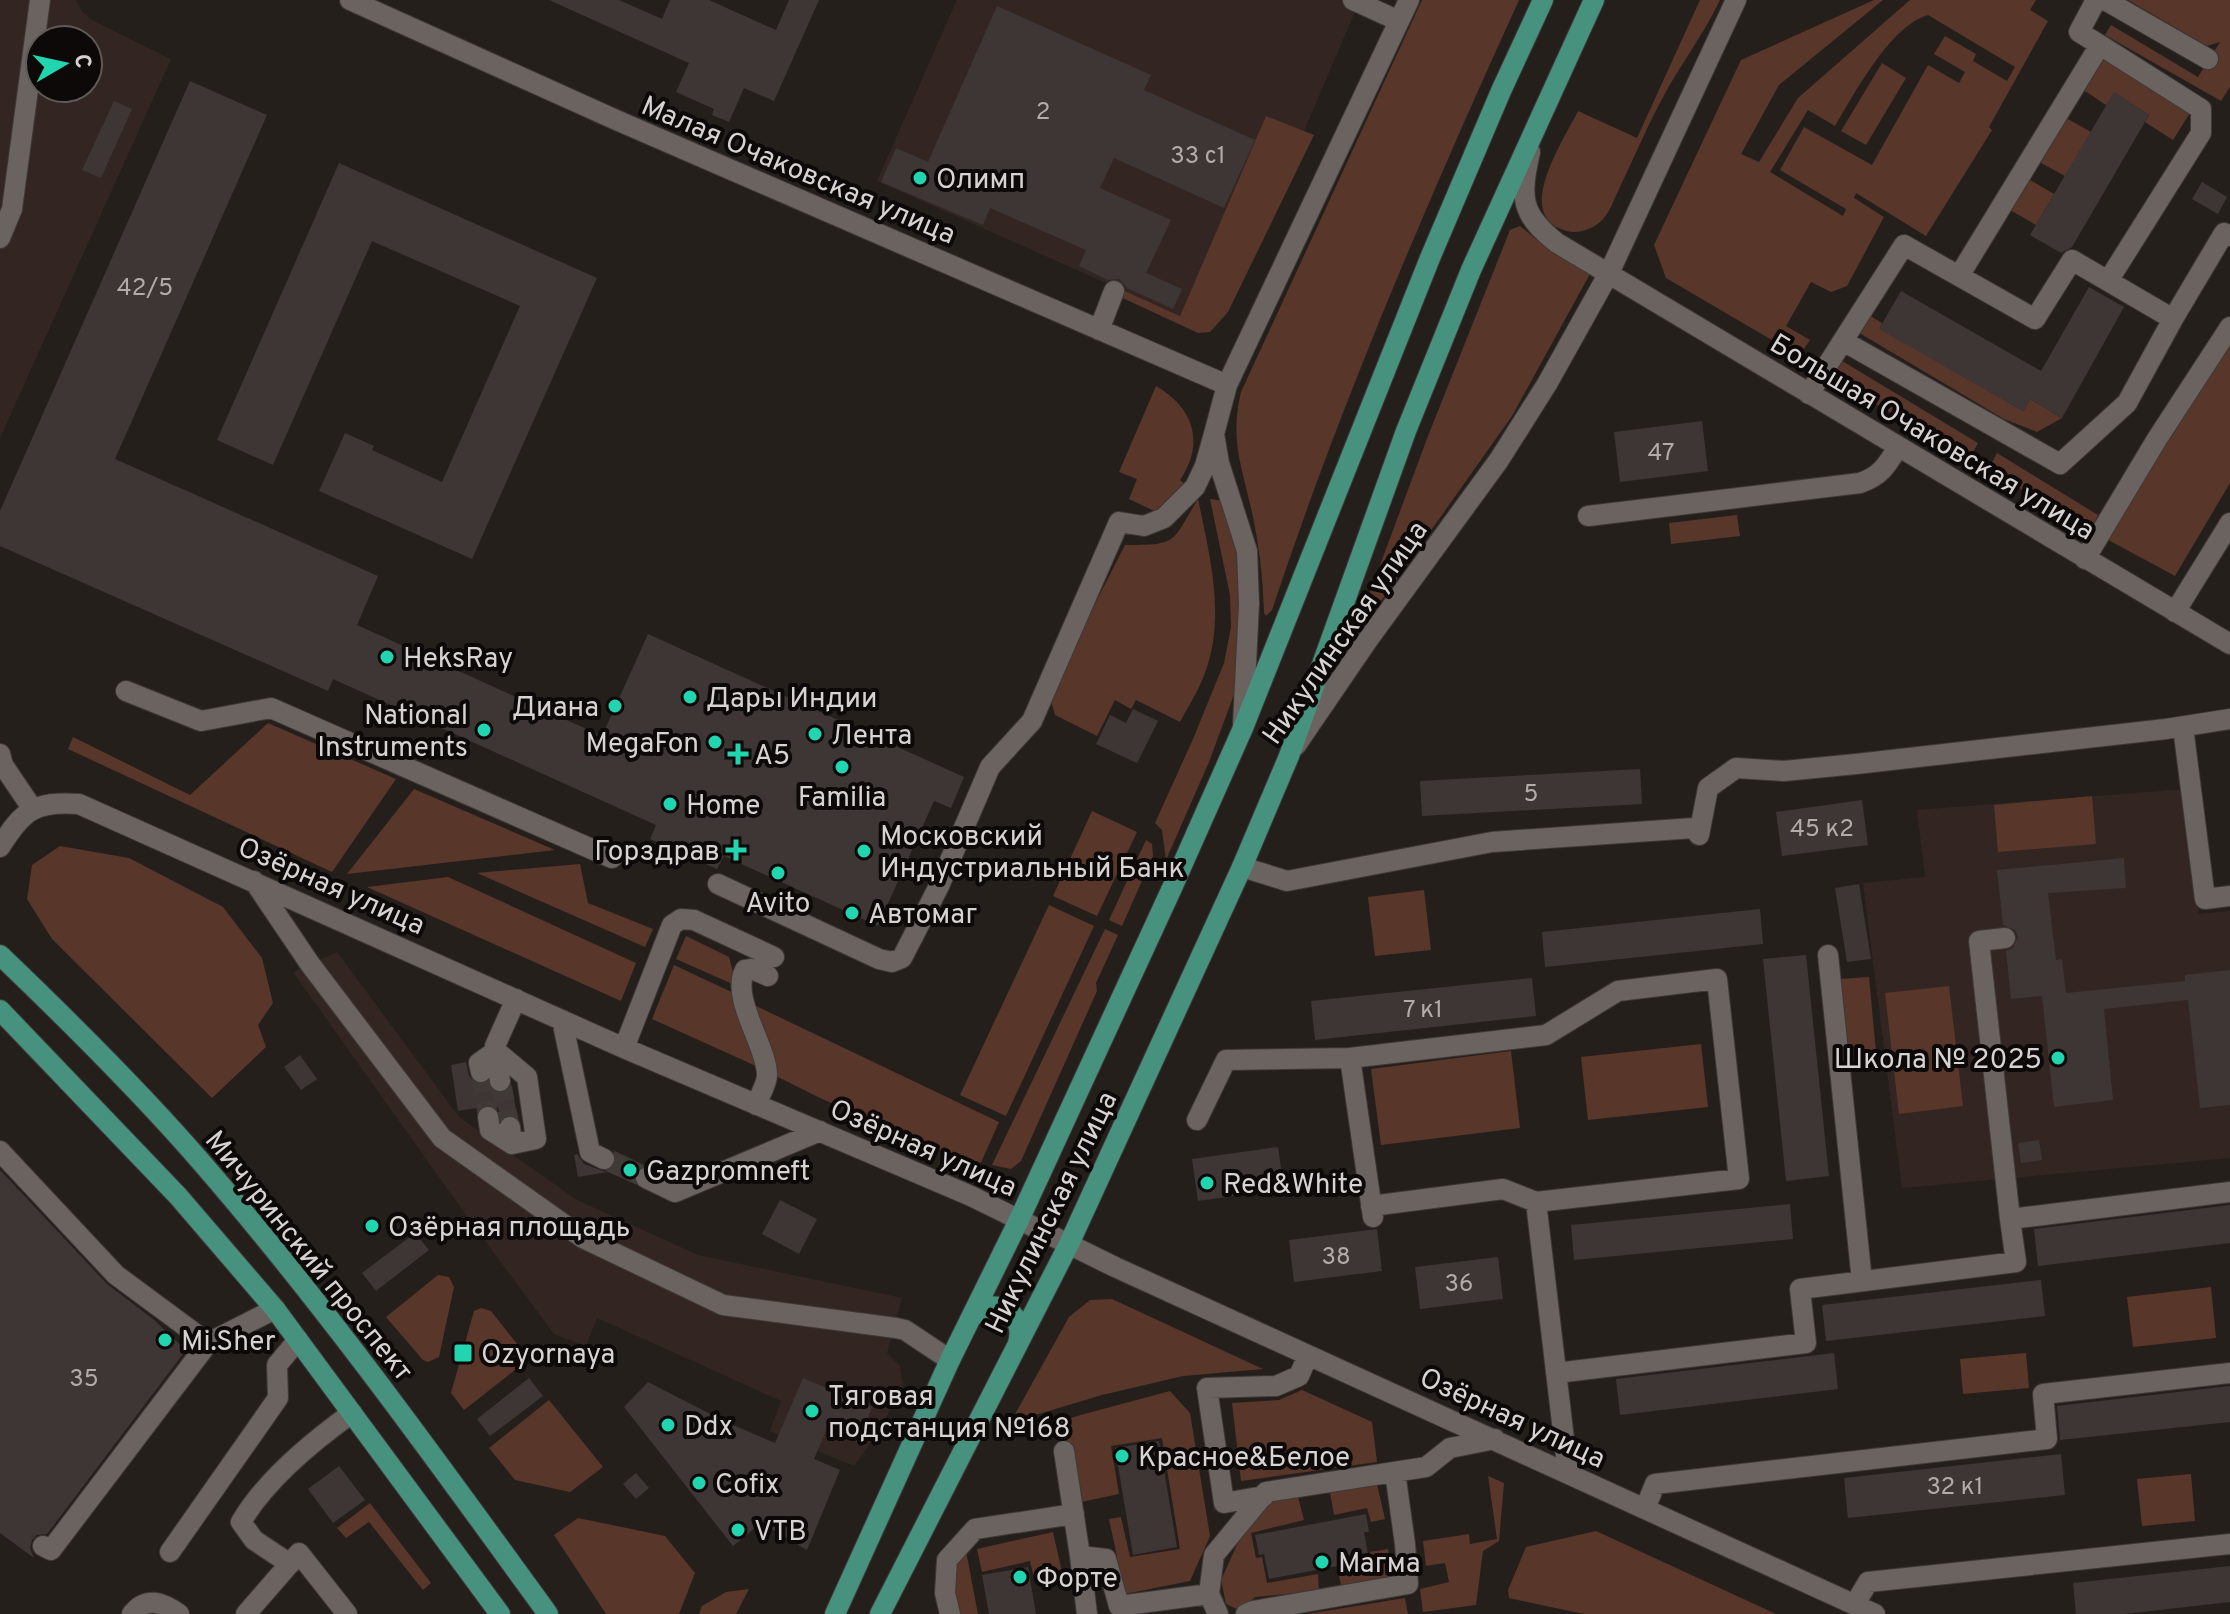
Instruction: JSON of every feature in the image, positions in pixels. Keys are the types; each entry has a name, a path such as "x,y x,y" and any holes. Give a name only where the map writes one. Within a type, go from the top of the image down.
{"main road":[{"path":"1243,728 1430,258 1543,0"},
{"path":"1289,756 1406,431 1471,270 1594,0"},
{"name":"Никулинская улица","path":"835,1614 950,1360 1019,1220 1172,888 1243,728"},
{"name":"Никулинская улица","path":"880,1614 1069,1244 1242,867 1289,756"},
{"name":"Мичуринский проспект","path":"0,955 147,1102 306,1289 412,1427 548,1614"},
{"path":"0,1010 178,1196 275,1309 500,1614"},
{"path":"970,1320 982,1308 1008,1309 1019,1322 1021,1330 1017,1347"}],"street":[{"path":"0,238 12,209 40,0"},
{"name":"Малая Очаковская улица","path":"350,0 614,119 1227,385"},
{"path":"1353,0 1399,21"},
{"name":"Никулинская улица","path":"1243,728 1249,604 1247,551 1219,463 1214,434 1227,385 1409,0"},
{"name":"Никулинская улица","path":"1289,756 1367,641 1499,460 1547,384 1609,273 1736,0"},
{"path":"2096,0 2079,32 2201,109 2201,133 2108,281"},
{"path":"2105,0 2208,59"},
{"path":"1959,276 2100,45"},
{"name":"Большая Очаковская улица","path":"1534,133 1524,176 1526,204 1530,218 1557,243 2230,644"},
{"path":"1843,341 2060,464 2127,403 2224,233 2230,236"},
{"path":"1809,394 1904,245 2035,319 2072,260 2173,319"},
{"path":"1099,330 1114,291"},
{"path":"2085,559 2157,439 2230,327"},
{"path":"718,884 879,959 892,962 902,958 939,886 990,767 1032,721 1119,522 1144,526 1164,518 1195,487 1214,434"},
{"path":"1588,516 1860,483 1873,479 1885,470 1898,447"},
{"path":"2175,612 2229,528"},
{"path":"126,691 201,721 271,708 612,858"},
{"path":"1242,867 1287,881 1492,842 1694,828 1699,835 1708,788 1736,768 1784,771 2183,727 2230,719"},
{"path":"2183,727 2205,899 2230,896"},
{"path":"0,754 3,765 32,808 0,847"},
{"name":"Озёрная улица","path":"32,808 54,802 79,804 624,1048 971,1196 1308,1355 1868,1611"},
{"path":"254,881 310,964 442,1138 583,1238 723,1305 905,1330 950,1360"},
{"path":"624,1048 672,925 681,919 694,920 771,966 745,970 741,977 767,1076 756,1105"},
{"path":"1556,1373 1806,1343 1800,1289 2016,1262 1979,941 2005,938"},
{"path":"1828,955 1862,1281"},
{"path":"1197,1120 1226,1060 1350,1058 1546,1035 1618,991 1717,979 1739,1179 1536,1202 1503,1189 1372,1213 1350,1058"},
{"path":"500,1081 495,1046 516,999"},
{"path":"562,1020 590,1152 604,1159"},
{"path":"481,1072 479,1063 496,1051"},
{"path":"488,1117 490,1130 536,1139 527,1077 496,1051"},
{"path":"646,1178 675,1192 820,1131"},
{"path":"0,1151 116,1275 208,1343"},
{"path":"2010,1219 2230,1192"},
{"path":"1536,1202 1568,1473"},
{"path":"43,1546 51,1550 208,1343 275,1309"},
{"path":"170,1552 278,1398 277,1365 298,1340"},
{"path":"1264,1496 1224,1503 1207,1388 1276,1386 1299,1376 1308,1355"},
{"path":"1645,1509 1655,1484 2047,1439 2043,1394 2230,1373"},
{"path":"290,1564 254,1540 241,1522 253,1501 327,1431 352,1413"},
{"path":"1218,1614 1209,1594 1214,1555 1266,1492 1426,1467 1450,1448 1495,1439"},
{"path":"1064,1451 1087,1614"},
{"path":"1246,1614 1408,1584 1395,1472"},
{"path":"950,1614 945,1593 947,1560 975,1529 1074,1514"},
{"path":"1868,1611 1868,1582 2230,1544"},
{"path":"246,1614 299,1553 347,1614"},
{"path":"1080,1556 1106,1559 1119,1606 1209,1594"},
{"path":"132,1614 139,1605 150,1601 179,1614"}],"shaded area":[{"path":"0,0 76,0 82,12 100,24 24,24 24,104 104,104 104,26 171,59 0,438"},
{"path":"957,0 1360,0 1304,131 1266,117 1180,316 877,181"},
{"path":"1422,0 1519,0 1387,302 1327,455 1272,610 1266,616 1256,535 1238,451 1241,392"},
{"path":"1700,0 1720,0 1661,101 1607,214 1594,226 1581,231 1567,231 1551,223 1543,210 1546,177 1578,111 1637,138"},
{"path":"1874,0 1883,0 1779,85 1741,154 1759,162 1798,98 1910,0 2036,0 2030,10 2048,21 1989,127 1992,130 1926,236 1856,193 1854,198 1884,217 1847,286 1831,292 1811,282 1786,326 1810,340 1799,356 1666,278 1654,245 1741,60","holes":["1928,15 2015,67 2007,81 1973,61 1976,54 1945,36 1934,54 1965,72 1959,83 1928,65 1872,165 1804,127 1780,170 1846,209 1843,216 1770,172 1808,110 1835,126 1887,46 1900,32"]},
{"path":"2128,0 2230,0 2230,87 2221,101 2105,35 2111,25 2198,77 2220,42 2207,46"},
{"path":"2096,52 2190,113 2173,140 2145,122 2149,115 2115,93 2106,105 2076,85"},
{"path":"1882,63 1906,78 1866,145 1841,131"},
{"path":"2059,114 2091,132 2065,176 2032,158"},
{"path":"1266,116 1314,135 1228,312 1210,332 1198,333 1114,294 1116,287 1180,316"},
{"path":"2022,175 2054,194 2036,225 2003,206"},
{"path":"1520,226 1546,247 1590,274 1512,416 1366,619 1363,611 1428,436 1510,230"},
{"path":"1862,311 1882,323 1880,328 2023,411 2030,399 2062,418 2037,432 2004,419 1851,328"},
{"path":"2230,327 2230,483 2175,576 2099,535"},
{"path":"1834,356 1978,443 1969,460 1823,372"},
{"path":"1156,386 1169,395 1187,416 1193,440 1188,466 1180,480 1187,486 1154,511 1129,499 1137,479 1119,472"},
{"path":"1997,453 2098,515 2091,530 1988,470"},
{"path":"1198,499 1214,588 1214,634 1203,678 1180,722 1136,700 1131,709 1115,700 1097,736 1055,715 1049,694 1125,545 1155,544 1172,538"},
{"path":"1210,499 1224,501 1237,520 1246,662 1209,762 1166,860 1162,830 1155,823 1224,663 1231,627 1230,595"},
{"path":"1737,515 1740,536 1671,544 1669,523"},
{"path":"268,723 396,779 332,872 68,749 73,737 190,795"},
{"path":"414,789 555,850 347,874"},
{"name":"Школа № 2025","path":"2186,789 2199,914 2230,911 2230,1158 1902,1188 1863,883 1925,877 1917,810"},
{"path":"2092,796 2096,844 1998,852 1994,805"},
{"path":"1092,811 1137,832 1097,916 1053,896"},
{"path":"1146,840 1152,844 1153,856 1122,926 1109,920"},
{"path":"60,846 129,858 223,907 262,958 273,1003 258,1025 266,1047 212,1098 52,939 27,899 32,865"},
{"path":"580,864 588,903 653,929 645,947 477,873"},
{"path":"448,877 636,963 621,1001 367,887"},
{"path":"1424,890 1431,950 1375,956 1368,897"},
{"path":"1049,905 1094,926 1006,1116 960,1095"},
{"path":"1105,929 1118,935 1096,983 1097,991 1021,1161 1011,1169 992,1165"},
{"path":"686,936 729,957 737,986 676,959"},
{"path":"337,952 459,1117 577,1200 698,1255 902,1298 887,1353 900,1366 903,1385 879,1431 854,1466 770,1431 781,1401 597,1318 586,1346 554,1334 293,972"},
{"path":"674,965 740,996 758,1057 756,1066 652,1019"},
{"path":"1869,977 1877,1063 1847,1065 1839,979"},
{"path":"1949,986 1963,1106 1899,1114 1885,993"},
{"path":"754,1005 999,1122 979,1167 776,1076"},
{"path":"1701,1044 1708,1107 1588,1120 1581,1057"},
{"path":"1511,1051 1520,1128 1381,1145 1371,1069"},
{"path":"438,1275 449,1277 454,1287 439,1357 428,1362 386,1317"},
{"path":"2211,1287 2216,1338 2133,1347 2127,1297"},
{"path":"1112,1299 1263,1369 1183,1376 1102,1395 1022,1419 1014,1416 1069,1317 1090,1300"},
{"path":"481,1308 491,1311 529,1359 464,1410 451,1393 474,1311"},
{"path":"2026,1353 2029,1388 1963,1394 1960,1359"},
{"path":"1302,1390 1372,1422 1377,1462 1241,1481 1232,1403 1279,1400"},
{"path":"1170,1391 1190,1413 1210,1536 1190,1581 1125,1594 1109,1519 1121,1517 1130,1557 1180,1549 1162,1438 1111,1446 1119,1494 1081,1502 1071,1444 1052,1425"},
{"path":"549,1400 603,1467 570,1492 515,1480 489,1448"},
{"path":"2191,1474 2195,1521 2142,1526 2137,1479"},
{"path":"1488,1476 1504,1483 1499,1541 1483,1551 1476,1605 1423,1612 1420,1589 1449,1582 1445,1563 1426,1566 1423,1541 1469,1534 1470,1544 1497,1539"},
{"path":"1376,1480 1385,1519 1371,1522 1367,1508 1334,1515 1329,1487"},
{"path":"1298,1497 1304,1520 1251,1533 1256,1558 1262,1557 1267,1583 1318,1574 1319,1591 1255,1597 1241,1611 1226,1604 1221,1580 1241,1536 1270,1501"},
{"path":"370,1503 431,1583 423,1590 369,1522 346,1538 337,1528"},
{"path":"578,1518 665,1536 695,1573 679,1614 606,1614 554,1535"},
{"path":"1596,1531 1776,1614 1584,1614 1509,1598 1508,1590 1526,1547"},
{"path":"1053,1532 1062,1572 1034,1578 1030,1561 982,1572 977,1549"},
{"path":"1388,1549 1394,1582 1342,1590 1338,1571 1371,1566 1370,1552"},
{"path":"966,1551 978,1614 958,1614 954,1573"},
{"path":"749,1589 736,1614 699,1614 702,1606 726,1592"},
{"path":"1405,1598 1408,1614 1307,1614"}],"building":[{"path":"549,0 619,0 662,19 670,0 709,0 776,30 789,0 819,0 774,101 744,88 729,122 712,115 714,109 676,92 689,63"},
{"path":"997,6 1151,75 1144,90 1255,140 1224,208 1114,158 1100,188 1171,220 1146,273 1182,289 1173,309 1127,288 1119,279 1108,280 1079,266 1086,250 990,208 983,225 881,182 896,148 928,162"},
{"path":"190,81 267,115 115,459 378,576 357,625 602,736 648,634 964,777 951,808 934,801 878,926 724,856 717,869 650,839 656,825 333,679 328,691 0,546 0,511"},
{"path":"2114,92 2149,115 2072,247 2061,253 2030,235"},
{"path":"114,101 132,109 101,178 82,170"},
{"path":"339,163 597,278 472,559 319,491 345,433 374,446 372,450 442,482 520,306 372,241 273,465 217,440"},
{"path":"2202,182 2227,197 2218,214 2192,199"},
{"path":"2089,287 2124,307 2062,418 2030,399 2023,411 1879,329 1901,291 2041,371"},
{"path":"1702,421 1708,471 1620,482 1614,432"},
{"path":"1133,709 1158,721 1137,763 1096,744 1110,715 1126,723"},
{"path":"1640,769 1642,804 1422,816 1420,781"},
{"path":"1862,800 1868,845 1782,856 1776,812"},
{"path":"2124,858 2126,888 2048,893 2056,960 2062,959 2066,993 2185,981 2185,975 2230,970 2230,1105 2200,1108 2188,1000 2104,1009 2113,1100 2054,1107 2042,996 2011,999 2006,951 2013,948 2018,937 2015,930 2003,925 1997,870"},
{"path":"1859,884 1871,959 1847,962 1835,888"},
{"path":"1760,909 1763,944 1545,967 1542,932"},
{"path":"1806,955 1829,1176 1786,1181 1763,959"},
{"path":"1532,978 1536,1016 1315,1040 1311,1001"},
{"path":"300,1055 317,1079 301,1090 284,1067"},
{"path":"466,1062 469,1076 476,1084 487,1083 490,1090 501,1094 512,1086 517,1116 509,1114 501,1118 498,1108 487,1104 477,1110 458,1111 451,1065"},
{"path":"2039,1140 2042,1160 2021,1163 2018,1143"},
{"path":"1278,1147 1284,1189 1198,1201 1192,1159"},
{"path":"613,1150 644,1165 635,1172 635,1184 608,1172 578,1177 574,1155 577,1154 584,1164 606,1172 616,1164 617,1157"},
{"path":"0,1170 107,1284 153,1319 186,1350 47,1534 37,1535 32,1540 30,1548 34,1558 0,1533"},
{"path":"780,1200 817,1219 799,1254 762,1234"},
{"path":"1790,1204 1793,1239 1574,1260 1571,1225"},
{"path":"2230,1205 2230,1243 2038,1266 2034,1229"},
{"path":"1377,1229 1382,1271 1294,1282 1289,1240"},
{"path":"415,1233 429,1250 376,1291 362,1273"},
{"path":"1498,1257 1503,1299 1420,1309 1415,1267"},
{"path":"2041,1280 2045,1316 1826,1341 1822,1305"},
{"path":"1834,1353 1838,1389 1620,1415 1616,1379"},
{"path":"529,1378 543,1396 490,1436 477,1419"},
{"path":"803,1378 872,1407 860,1439 828,1426 814,1459 840,1470 807,1550 761,1523 733,1546 624,1407 648,1382 775,1443"},
{"path":"2230,1386 2230,1422 2060,1440 2057,1406"},
{"path":"1159,1441 1177,1547 1133,1555 1115,1448"},
{"path":"2061,1454 2065,1495 1848,1518 1844,1478"},
{"path":"339,1466 365,1500 333,1523 308,1489"},
{"path":"636,1473 649,1488 636,1499 623,1484"},
{"path":"1366,1514 1369,1532 1364,1532 1369,1560 1269,1579 1264,1554 1259,1555 1255,1535"},
{"path":"2230,1566 2230,1602 2124,1614 2076,1614 2073,1583"},
{"path":"1028,1567 1036,1614 989,1614 982,1575"}],"tunnel":[{"path":"481,1072 488,1117"},
{"path":"500,1081 510,1127"},
{"path":"604,1159 646,1178"}],"place":[{"name":"Олимп","path":"920,178"},
{"name":"HeksRay","path":"387,657"},
{"name":"Дары Индии","path":"690,697"},
{"name":"Диана","path":"615,706"},
{"name":"National Instruments","path":"484,730"},
{"name":"Лента","path":"815,734"},
{"name":"MegaFon","path":"715,742"},
{"name":"А5","path":"738,754"},
{"name":"Familia","path":"842,767"},
{"name":"Home","path":"670,804"},
{"name":"Горздрав","path":"736,850"},
{"name":"Московский Индустриальный Банк","path":"864,851"},
{"name":"Avito","path":"778,873"},
{"name":"Автомаг","path":"852,913"},
{"name":"Школа № 2025","path":"2058,1058"},
{"name":"Gazpromneft","path":"630,1170"},
{"name":"Red&White","path":"1207,1183"},
{"name":"Озёрная площадь","path":"372,1226"},
{"name":"Mi.Sher","path":"165,1340"},
{"name":"Ozyornaya","path":"463,1353"},
{"name":"Тяговая подстанция №168","path":"812,1411"},
{"name":"Ddx","path":"668,1425"},
{"name":"Красное&Белое","path":"1122,1456"},
{"name":"Cofix","path":"699,1483"},
{"name":"VTB","path":"738,1530"},
{"name":"Магма","path":"1322,1562"},
{"name":"Форте","path":"1020,1577"}]}
